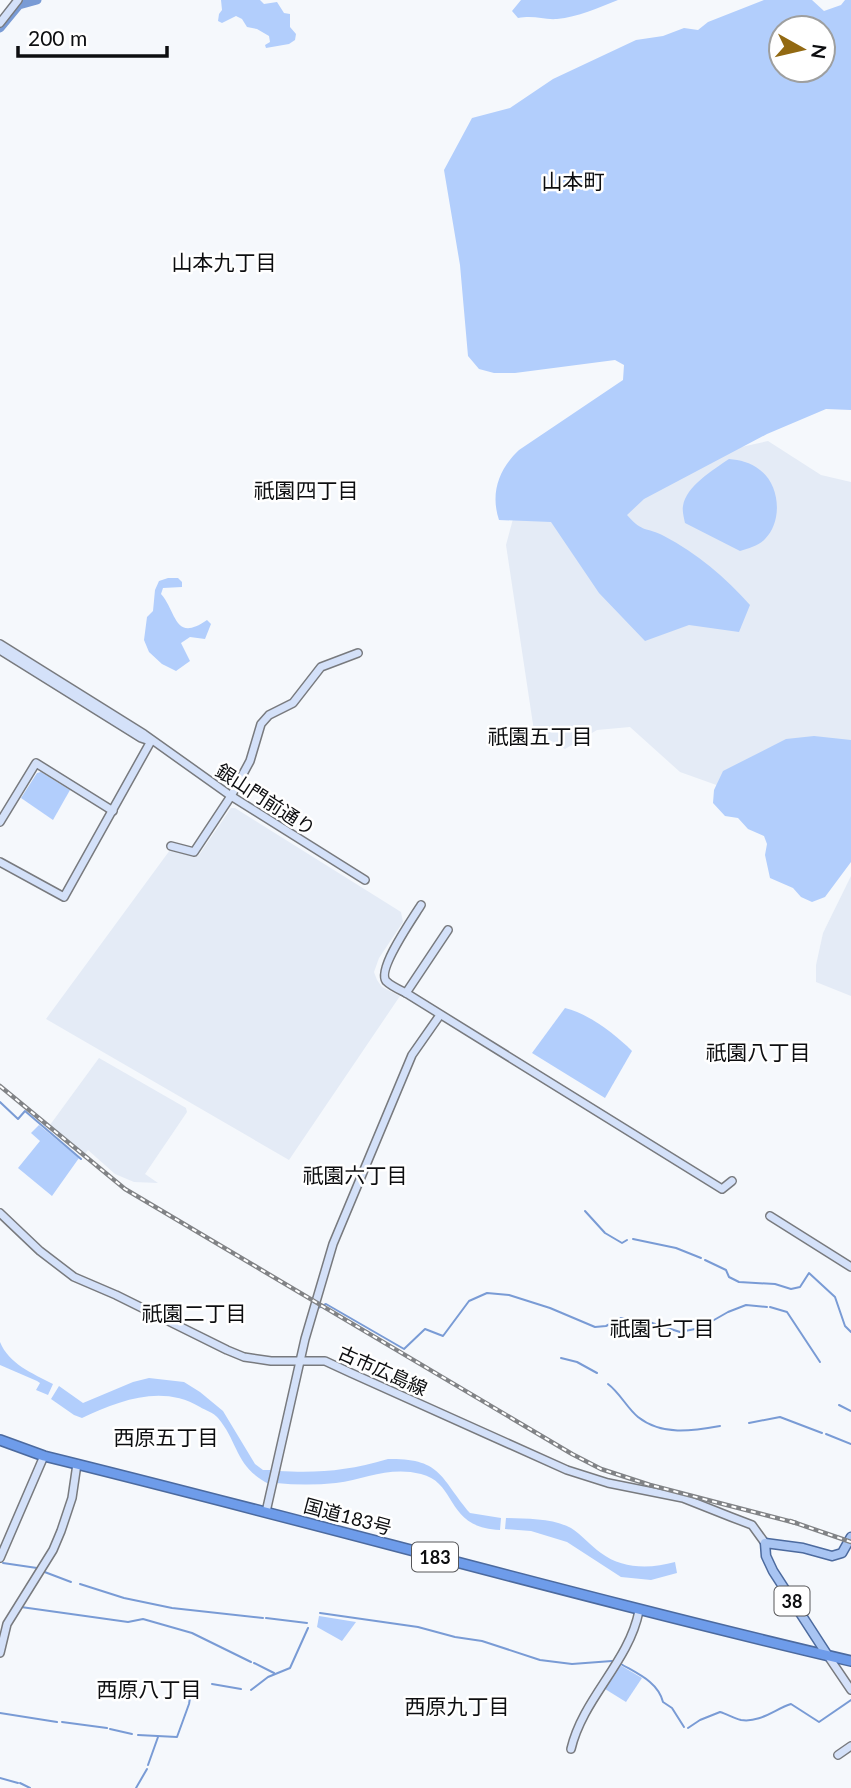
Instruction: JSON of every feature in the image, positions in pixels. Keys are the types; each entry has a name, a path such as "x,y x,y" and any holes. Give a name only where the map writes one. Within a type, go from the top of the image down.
{"highway":[{"name":"国道183号","path":"0,1440 77,1464 266,1511 639,1611 851,1661"}],"main road":[{"path":"765,1543 837,1556 842,1553 851,1537"},
{"name":"38","path":"765,1543 766,1556 773,1571 828,1656"}],"street":[{"path":"0,23 18,0"},
{"name":"銀山門前通り","path":"0,644 122,720 231,796 365,880"},
{"name":"銀山門前通り","path":"0,650 141,738 151,741"},
{"path":"171,846 194,852 231,796 250,761 261,724 269,715 293,703 321,667 358,653"},
{"path":"0,862 64,897 151,741"},
{"path":"0,822 36,763 113,811"},
{"path":"421,905 388,960 384,974 386,980 722,1189 732,1181"},
{"path":"406,993 448,930"},
{"path":"266,1511 311,1316 343,1218 412,1055 440,1015"},
{"name":"古市広島線","path":"0,1213 59,1267 89,1285 116,1295 244,1357 271,1361 325,1361 335,1364 567,1470 608,1483 684,1498 752,1525 765,1543"},
{"path":"770,1216 851,1267"},
{"path":"0,1558 44,1455"},
{"path":"0,1653 7,1624 53,1550 61,1531 72,1498 77,1464"},
{"path":"570,1749 586,1710 633,1637 639,1611"},
{"path":"828,1656 851,1690"},
{"path":"838,1755 851,1745"}],"shaded area":[{"path":"221,0 260,0 264,4 277,2 284,13 290,14 290,27 296,34 295,40 289,44 266,48 265,45 270,42 269,36 247,27 242,19 236,16 222,23 218,21 222,10"},
{"path":"521,0 618,0 580,14 552,19 518,18 512,11"},
{"path":"764,0 812,0 824,11 841,5 845,0 851,0 851,410 826,409 767,434 644,499 627,515 641,527 664,536 699,558 750,605 739,632 689,625 645,641 599,593 551,522 499,520 496,510 498,482 512,457 623,380 624,365 615,360 515,373 494,373 479,369 468,356 460,265 444,170 472,118 510,108 553,79 636,40 663,36 684,28 698,30 708,22"},
{"path":"768,441 821,475 851,482 851,740 722,787 680,772 630,727 597,730 565,749 534,731 506,545 517,504 640,469"},
{"path":"729,459 745,462 760,470 772,485 777,503 775,523 765,539 740,551 685,523 683,512 685,499 695,485"},
{"path":"178,578 182,582 182,587 163,588 161,594 182,627 196,626 207,620 211,624 205,639 190,637 181,643 190,661 176,671 162,664 149,652 144,640 147,617 153,611 155,590 159,581"},
{"path":"814,736 851,740 851,862 825,897 812,902 801,897 793,888 770,878 764,836 748,829 738,818 725,816 713,803 714,790 723,771 786,739"},
{"path":"41,772 70,790 53,820 21,798 37,773"},
{"path":"231,808 401,912 403,922 379,958 374,972 382,987 400,996 289,1160 46,1019 170,850 194,857 199,855"},
{"path":"851,876 851,996 816,982 816,965 823,933"},
{"path":"565,1008 601,1025 632,1051 605,1098 532,1053"},
{"path":"99,1058 186,1108 187,1112 145,1174 158,1183 134,1182 115,1174 88,1150 85,1154 50,1125"},
{"path":"39,1125 79,1158 52,1196 18,1168 40,1141 31,1133"},
{"path":"0,1342 15,1362 53,1384 48,1395 36,1390 40,1383 37,1381 0,1365"},
{"path":"149,1378 184,1382 223,1411 255,1464 263,1470 272,1470 269,1484 243,1462 225,1427 216,1416 185,1400 155,1396 140,1398 82,1418 51,1399 59,1386 83,1403"},
{"path":"388,1459 419,1462 430,1466 445,1480 470,1513 501,1518 500,1530 470,1522 441,1486 421,1474 399,1471 336,1483 276,1483 278,1471 333,1470"},
{"path":"506,1518 556,1522 571,1528 601,1553 618,1562 656,1566 675,1562 677,1573 651,1580 621,1577 567,1542 531,1531 505,1529"},
{"path":"319,1616 356,1622 342,1641 317,1627"},
{"path":"620,1665 642,1678 626,1702 605,1689"}],"waterway":[{"path":"0,28 19,5 37,0"},
{"path":"0,1102 18,1119 25,1111 81,1159"},
{"path":"585,1211 605,1233 622,1243 627,1240"},
{"path":"633,1239 676,1248 701,1258"},
{"path":"705,1260 726,1270 729,1277 739,1282 775,1284 791,1289 800,1287 809,1273 835,1297 845,1326 851,1332"},
{"path":"318,1308 326,1304 404,1349 425,1329 443,1336 469,1301 487,1293 509,1295 550,1308 595,1327 606,1326 621,1318 643,1320 680,1332 700,1328 746,1305 767,1307"},
{"path":"770,1307 787,1312 820,1362"},
{"path":"561,1358 577,1362 597,1373"},
{"path":"608,1384 638,1417 657,1427 688,1430 720,1426"},
{"path":"839,1405 851,1411"},
{"path":"749,1423 780,1417 822,1433"},
{"path":"826,1434 851,1444"},
{"path":"3,1563 37,1568"},
{"path":"42,1571 71,1582"},
{"path":"80,1584 124,1598 172,1608 263,1618"},
{"path":"21,1607 128,1622 143,1619 192,1633 251,1662"},
{"path":"320,1613 418,1627 482,1641 540,1660 572,1664 612,1661"},
{"path":"266,1618 307,1623"},
{"path":"251,1690 268,1677 290,1668 308,1628"},
{"path":"254,1663 274,1673"},
{"path":"621,1664 652,1684 684,1727"},
{"path":"212,1684 241,1689"},
{"path":"138,1735 177,1737 189,1704 192,1686"},
{"path":"688,1728 720,1712 748,1720 761,1718 791,1704 819,1722 851,1700"},
{"path":"0,1713 57,1722"},
{"path":"62,1722 107,1728"},
{"path":"110,1729 132,1734"},
{"path":"148,1765 158,1737"},
{"path":"136,1788 147,1769"},
{"path":"0,1778 18,1783"},
{"path":"20,1783 30,1788"}],"railway":[{"path":"0,1086 125,1189 572,1454 601,1469 650,1485 796,1523"},
{"path":"790,1521 851,1542"}],"district":[{"name":"山本町","path":"573,180"},
{"name":"山本九丁目","path":"224,261"},
{"name":"祇園四丁目","path":"306,489"},
{"name":"祇園五丁目","path":"540,735"},
{"name":"祇園八丁目","path":"758,1051"},
{"name":"祇園六丁目","path":"355,1174"},
{"name":"祇園二丁目","path":"194,1312"},
{"name":"祇園七丁目","path":"662,1327"},
{"name":"西原五丁目","path":"166,1436"},
{"name":"西原八丁目","path":"149,1688"},
{"name":"西原九丁目","path":"457,1705"}]}
